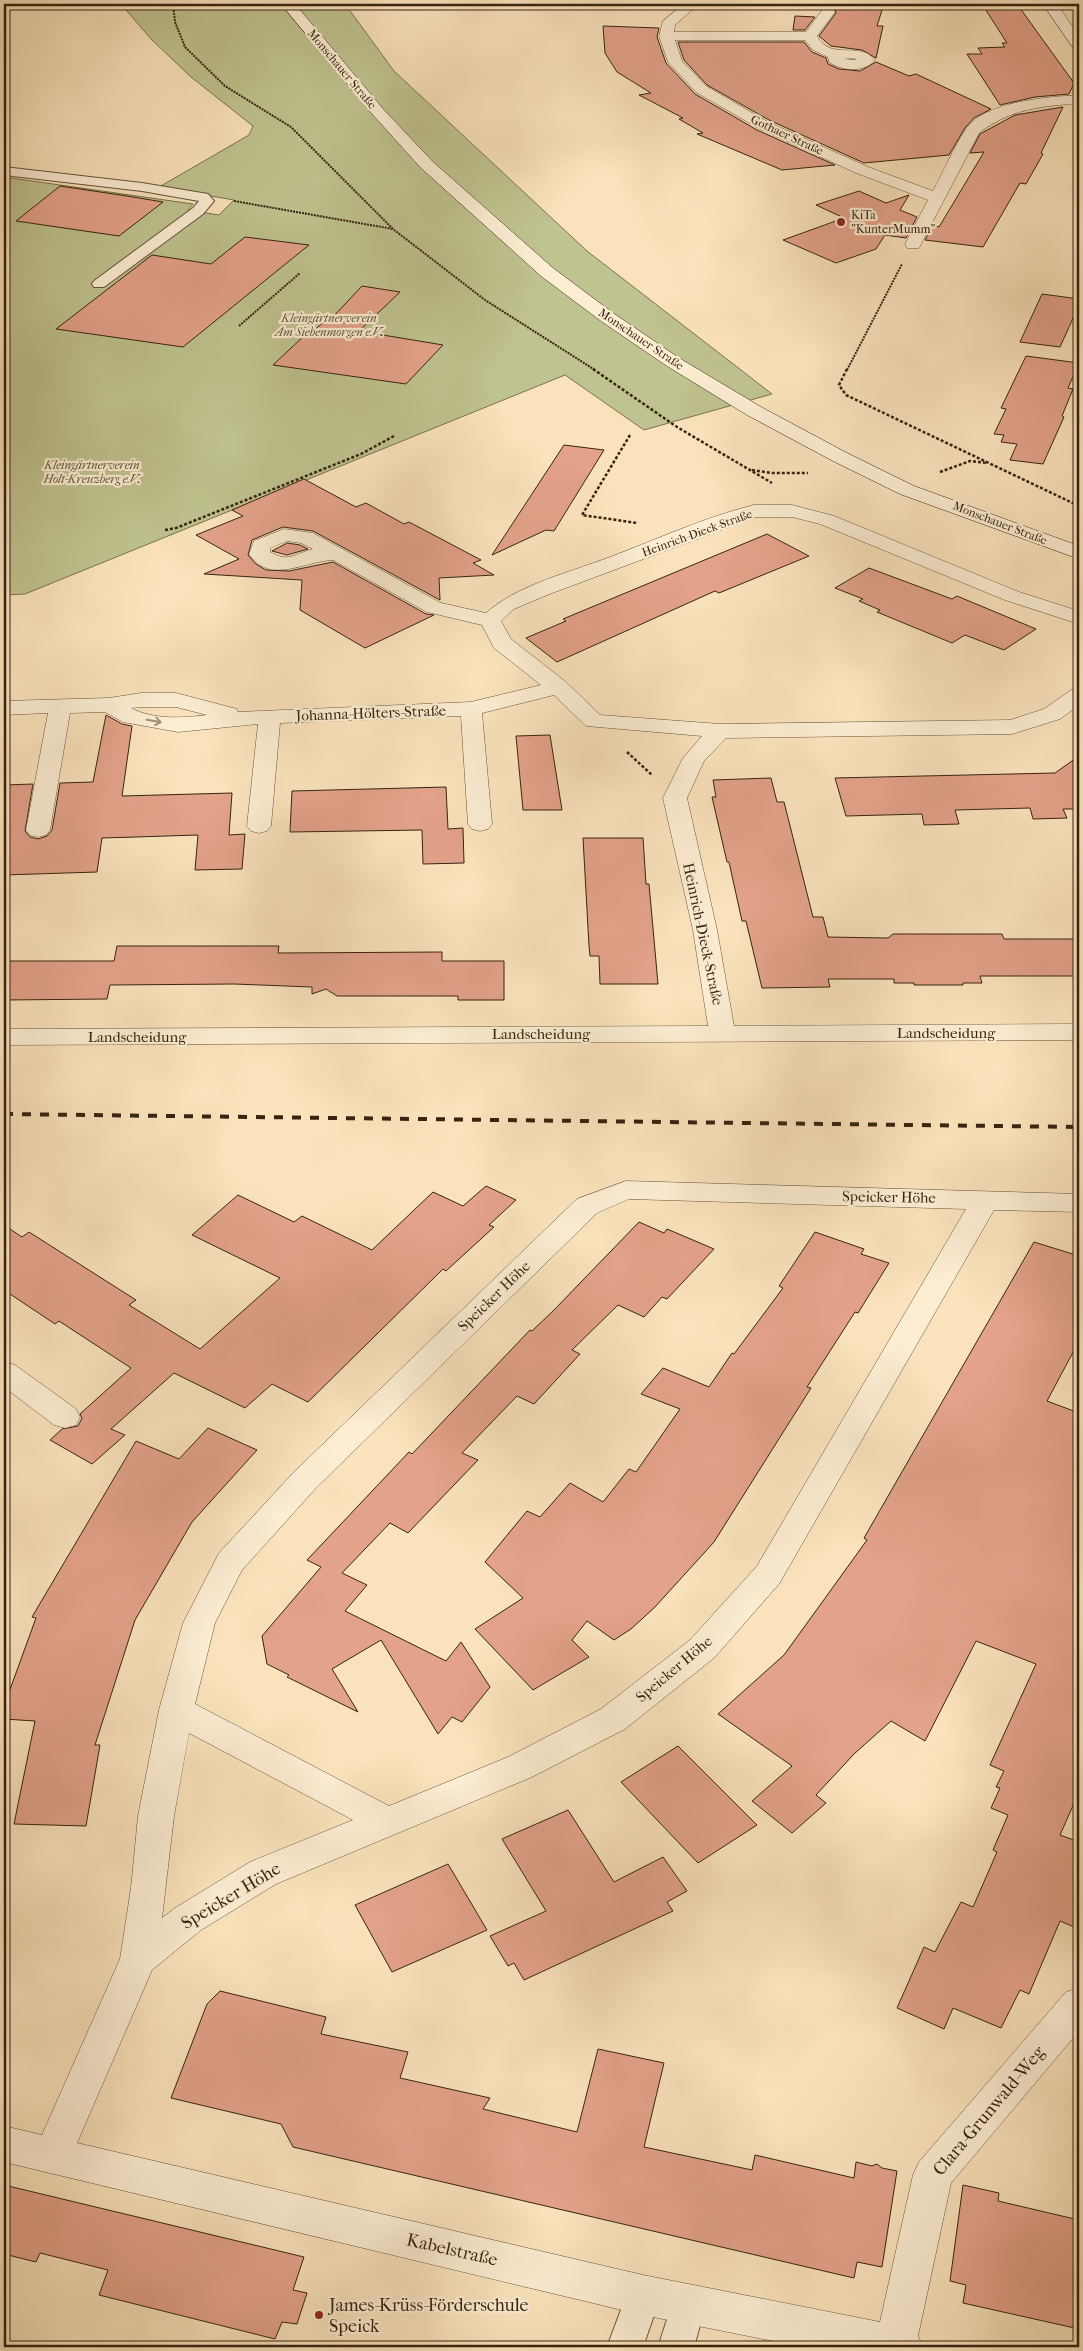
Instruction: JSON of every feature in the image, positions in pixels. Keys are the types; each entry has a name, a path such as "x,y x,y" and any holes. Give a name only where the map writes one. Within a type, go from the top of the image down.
{"street":[{"name":"Monschauer Straße","path":"288,4 379,113 426,165 547,272 607,317 673,362 754,411 846,460 907,490 1079,552"},
{"path":"692,4 668,24 666,36 810,36"},
{"path":"1050,4 1079,46"},
{"path":"810,36 828,12"},
{"name":"Gothaer Straße","path":"666,36 675,62 701,89 763,125 862,170 937,198"},
{"path":"810,36 813,43 838,56"},
{"path":"913,244 973,130 988,118 1024,103 1079,99"},
{"name":"Heinrich-Dieck-Straße","path":"490,620 507,605 532,594 754,511 792,511 827,520 1012,596 1079,618"},
{"path":"336,554 434,608 490,620 502,643 558,687 594,720 720,731 1012,727 1052,714 1079,695"},
{"name":"Johanna-Hölters-Straße","path":"4,708 109,705 131,717 178,725 240,718 471,709 558,687"},
{"path":"38,830 60,706"},
{"path":"471,709 480,824"},
{"path":"259,826 270,717"},
{"path":"675,798 694,758 720,731"},
{"name":"Heinrich-Dieck-Straße","path":"675,798 704,930 722,1033"},
{"name":"Landscheidung","path":"4,1037 1079,1032"},
{"name":"Speicker Höhe","path":"52,2156 138,1959 149,1888 156,1816 176,1710 199,1623 230,1562 305,1480 587,1206 626,1190 1079,1203"},
{"name":"Speicker Höhe","path":"138,1959 188,1919 263,1872 520,1767 613,1719 702,1649 768,1575 986,1199"},
{"path":"4,1372 65,1417"},
{"path":"176,1710 386,1821"},
{"name":"Clara-Grunwald-Weg","path":"898,2346 933,2175 1079,2004"},
{"name":"Kabelstraße","path":"4,2144 642,2294 898,2346"}],"lane":[{"path":"4,171 204,197 207,201 198,211 99,284"},
{"path":"625,2347 642,2294"},
{"path":"676,2347 688,2304"}],"path":[{"path":"173,4 175,22 185,47 225,86 291,127 393,229 485,300 589,366 677,427 780,487"},
{"path":"204,197 393,229"},
{"path":"913,244 839,385 846,395 874,410 1079,506"},
{"path":"239,326 300,273"},
{"path":"630,435 582,515 696,532"},
{"path":"165,530 176,528 361,454 394,436"},
{"path":"1075,505 1079,492"},
{"path":"594,720 675,798"}],"green space":[{"path":"121,4 345,4 394,71 587,251 772,394 644,430 565,375 25,594 4,595 4,177 193,204 188,210 219,215 234,200 159,187 249,135 253,126 191,77 151,39"}],"building":[{"path":"836,4 883,7 877,26 883,26 876,58 862,50 831,46 819,36 836,13"},
{"path":"982,4 1017,4 1074,83 1069,94 1035,97 1000,105 967,54 982,54 978,48 1005,47 1002,43 1007,43"},
{"path":"795,16 815,17 805,30 793,30"},
{"path":"603,26 659,28 657,37 666,63 695,94 757,130 835,165 782,170 697,134 703,133 679,119 683,118 639,95 651,93 617,72 605,53"},
{"path":"678,42 804,42 812,52 826,58 828,64 839,69 860,71 876,62 909,76 916,74 991,109 974,118 965,128 949,155 864,163 769,120 707,85 684,60"},
{"path":"1063,107 1041,153 1043,154 1026,184 1020,183 983,247 925,240 933,225 939,227 984,152 970,153 980,134 1015,115"},
{"path":"60,186 163,202 119,236 16,221"},
{"path":"859,191 886,203 909,195 900,210 917,217 906,238 885,235 876,249 836,263 783,240 844,218 816,205"},
{"path":"245,237 309,245 183,347 56,329 152,255 211,264"},
{"path":"362,286 400,292 359,331 443,345 406,384 273,365 306,334 309,335 328,318 331,319"},
{"path":"1042,294 1079,299 1079,305 1060,347 1020,342"},
{"path":"1026,356 1079,363 1068,388 1073,389 1062,416 1064,417 1043,464 1010,460 1017,444 1001,442 1004,435 994,434 1006,409 1001,408"},
{"path":"564,445 604,450 554,531 546,530 492,555"},
{"path":"304,479 356,507 366,503 404,524 409,522 481,560 473,563 494,575 439,578 440,600 313,531 283,527 252,540 248,555 256,564 266,570 289,571 333,562 426,614 434,615 365,648 300,610 302,580 204,574 239,559 196,535 243,516 232,510"},
{"path":"767,534 809,556 719,593 715,591 557,662 526,638 566,621 563,619"},
{"path":"287,543 300,545 308,549 287,555 272,551"},
{"path":"869,568 952,599 957,596 1036,629 1004,650 965,635 952,643 877,612 880,610 859,601 863,599 835,588"},
{"path":"106,715 122,724 132,726 122,796 232,793 229,835 245,834 242,869 195,870 198,835 102,838 97,872 4,875 4,785 33,784 25,831 30,837 38,839 47,836 52,830 60,783 93,782"},
{"path":"550,735 562,810 523,810 516,736"},
{"path":"1079,756 1079,809 1063,809 1067,818 1033,819 1030,808 955,810 959,824 924,825 922,814 846,816 835,778 1055,773"},
{"path":"771,778 777,802 784,802 813,917 823,917 828,937 888,938 893,934 1002,934 1004,939 1079,939 1079,976 980,976 982,983 963,983 963,985 914,985 914,983 894,983 894,979 828,979 830,987 762,988 746,921 742,921 712,797 716,797 713,780"},
{"path":"446,787 448,829 463,828 464,863 423,864 422,830 290,832 292,791"},
{"path":"583,838 643,838 646,884 649,884 658,984 600,984 599,956 590,956"},
{"path":"117,946 279,946 278,953 442,952 442,961 504,961 504,1000 458,1000 458,996 337,996 326,989 312,994 312,987 234,984 110,985 107,999 4,1000 4,961 114,961"},
{"path":"486,1186 516,1200 489,1225 494,1227 446,1271 443,1269 308,1402 272,1384 245,1408 174,1373 111,1429 125,1435 92,1464 50,1440 62,1429 78,1426 82,1418 80,1414 131,1368 59,1321 55,1324 4,1290 4,1225 22,1237 29,1232 136,1300 129,1305 200,1349 280,1278 192,1235 238,1195 294,1222 302,1216 372,1250 433,1192 463,1206"},
{"path":"639,1222 664,1233 667,1229 714,1249 667,1299 662,1297 644,1317 618,1305 572,1350 580,1354 534,1404 517,1396 462,1453 478,1460 408,1533 390,1523 342,1573 367,1585 345,1611 446,1661 461,1642 490,1687 462,1722 452,1717 438,1734 381,1640 332,1669 358,1712 287,1677 289,1675 267,1664 262,1636 321,1567 307,1560 409,1452 412,1454 530,1330 532,1331 554,1310"},
{"path":"815,1232 864,1249 861,1254 889,1263 858,1313 855,1312 807,1387 811,1388 714,1542 655,1607 631,1629 614,1640 587,1621 572,1640 589,1657 533,1690 475,1629 523,1598 485,1562 527,1511 540,1517 570,1483 603,1502 629,1469 636,1472 680,1409 641,1394 663,1368 709,1387 732,1353 734,1354 783,1288 779,1286"},
{"path":"1034,1242 1079,1256 1079,1341 1047,1401 1079,1413 1079,1792 1060,1835 1079,1842 1079,1929 1060,1921 1029,1994 1020,1990 1001,2028 953,2008 944,2029 897,2008 924,1947 935,1952 961,1902 973,1907 997,1852 993,1850 1008,1815 991,1808 1000,1788 996,1787 1004,1771 990,1765 1036,1664 976,1641 925,1741 891,1721 854,1754 816,1795 826,1803 792,1833 752,1801 792,1766 718,1714 784,1655 867,1540 864,1538"},
{"path":"208,1428 257,1450 192,1522 135,1620 95,1745 100,1745 86,1826 14,1824 35,1721 4,1719 4,1706 36,1618 32,1617 136,1441 179,1459"},
{"path":"678,1746 757,1825 698,1863 621,1782"},
{"path":"568,1810 614,1882 663,1857 687,1891 667,1902 673,1911 524,1980 514,1963 508,1966 490,1936 546,1911 502,1839"},
{"path":"448,1864 487,1930 392,1972 355,1905"},
{"path":"220,1991 326,2017 321,2034 408,2052 400,2078 490,2098 483,2109 577,2132 598,2049 664,2063 644,2147 752,2170 755,2155 854,2178 856,2162 872,2166 877,2164 882,2168 897,2171 882,2267 857,2262 854,2278 293,2147 281,2124 171,2098 207,2004"},
{"path":"4,2185 304,2257 293,2290 307,2293 297,2324 282,2322 275,2339 99,2295 108,2270 40,2253 36,2262 4,2254"},
{"path":"963,2185 999,2193 998,2201 1079,2220 1079,2329 963,2303 966,2285 950,2281"}],"railway":[{"path":"4,1114 1079,1127"}],"place":[{"name":"KiTa \"KunterMumm\"","path":"841,222"},
{"name":"James-Krüss-Förderschule Speick","path":"319,2315"}],"park label":[{"name":"Kleingärtnerverein Am Siebenmorgen e.V.","path":"329,325"},
{"name":"Kleingärtnerverein Holt-Kreuzberg e.V.","path":"92,472"}]}
